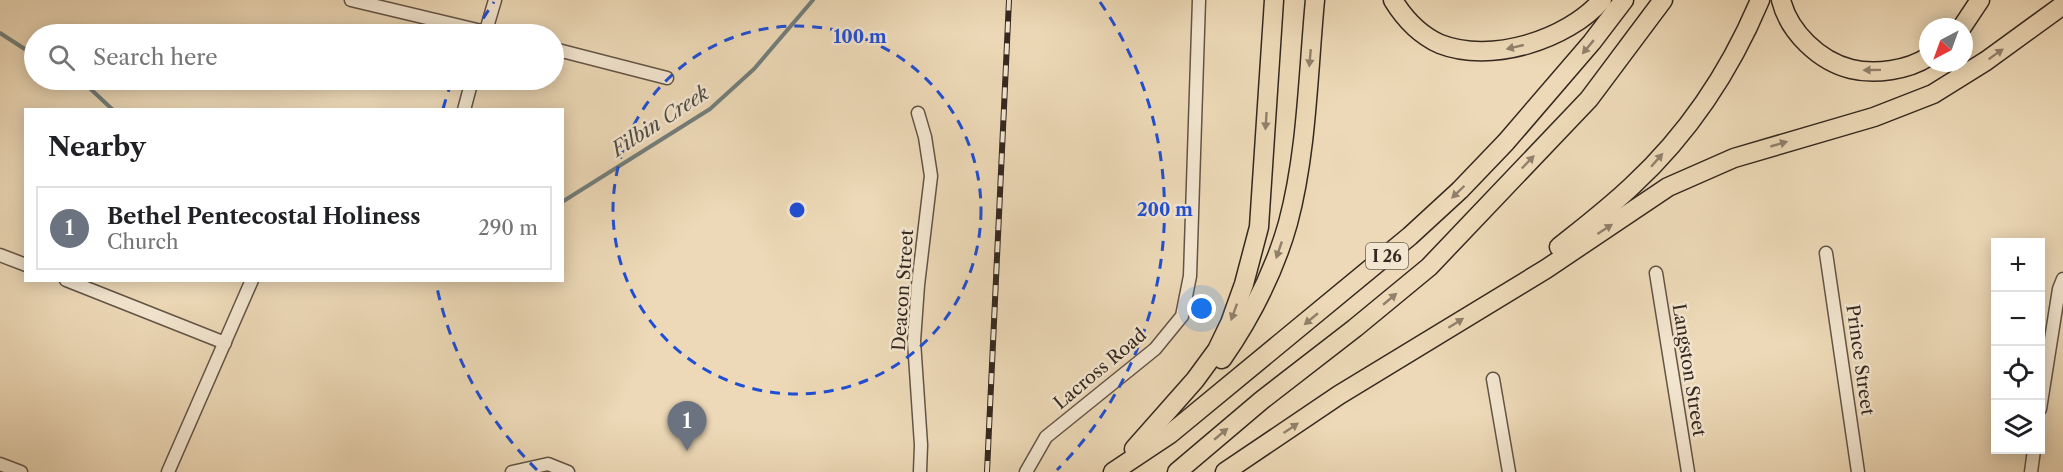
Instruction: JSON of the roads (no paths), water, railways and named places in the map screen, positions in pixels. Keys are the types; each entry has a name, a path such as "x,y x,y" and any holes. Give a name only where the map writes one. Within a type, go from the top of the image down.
{"highway":[{"path":"1114,471 1196,381 1217,350 1230,322 1251,262 1259,227 1274,0"},
{"path":"1151,430 1191,398 1213,374 1245,326 1275,261 1294,195 1303,136 1315,0"},
{"path":"1393,0 1414,26 1433,39 1458,49 1496,51 1565,30 1602,0"},
{"name":"I 26","path":"1114,471 1170,434 1410,236 1460,190 1506,142 1592,42 1623,0"},
{"name":"I 26","path":"1177,472 1262,400 1356,328 1429,267 1589,99 1663,0"},
{"path":"1485,306 1599,215 1657,160 1700,109 1718,83 1761,0"},
{"path":"1781,0 1790,23 1800,37 1814,50 1850,69 1889,70 1919,61"},
{"path":"1968,18 1980,1"},
{"path":"1225,472 1339,395 1546,269 1668,187 1734,158 1874,117 1933,93 1986,61 2063,5"}],"street":[{"path":"351,0 448,24"},
{"path":"490,24 495,0"},
{"name":"Lacross Road","path":"1026,472 1046,437 1155,349 1182,316 1190,276 1199,0"},
{"path":"564,52 667,78"},
{"path":"465,108 469,90"},
{"name":"Deacon Street","path":"918,113 925,137 931,176 914,341 921,445 920,472"},
{"name":"Prince Street","path":"1826,253 1858,472"},
{"path":"0,255 24,264"},
{"name":"Langston Street","path":"1656,273 1688,472"},
{"path":"2042,400 2059,289 2063,279"},
{"path":"71,282 225,343"},
{"path":"168,472 251,282"},
{"path":"1493,380 1509,472"},
{"path":"2031,472 2033,454"},
{"path":"0,464 21,472"},
{"path":"512,472 548,464 568,472"}],"waterway":[{"name":"Filbin Creek","path":"564,201 710,109 754,69 813,0"},
{"name":"Filbin Creek","path":"0,33 24,49"},
{"name":"Filbin Creek","path":"92,90 111,108"}],"railway":[{"path":"987,472 1009,0"}],"place":[{"name":"Bethel Pentecostal Holiness","path":"687,451"}]}
